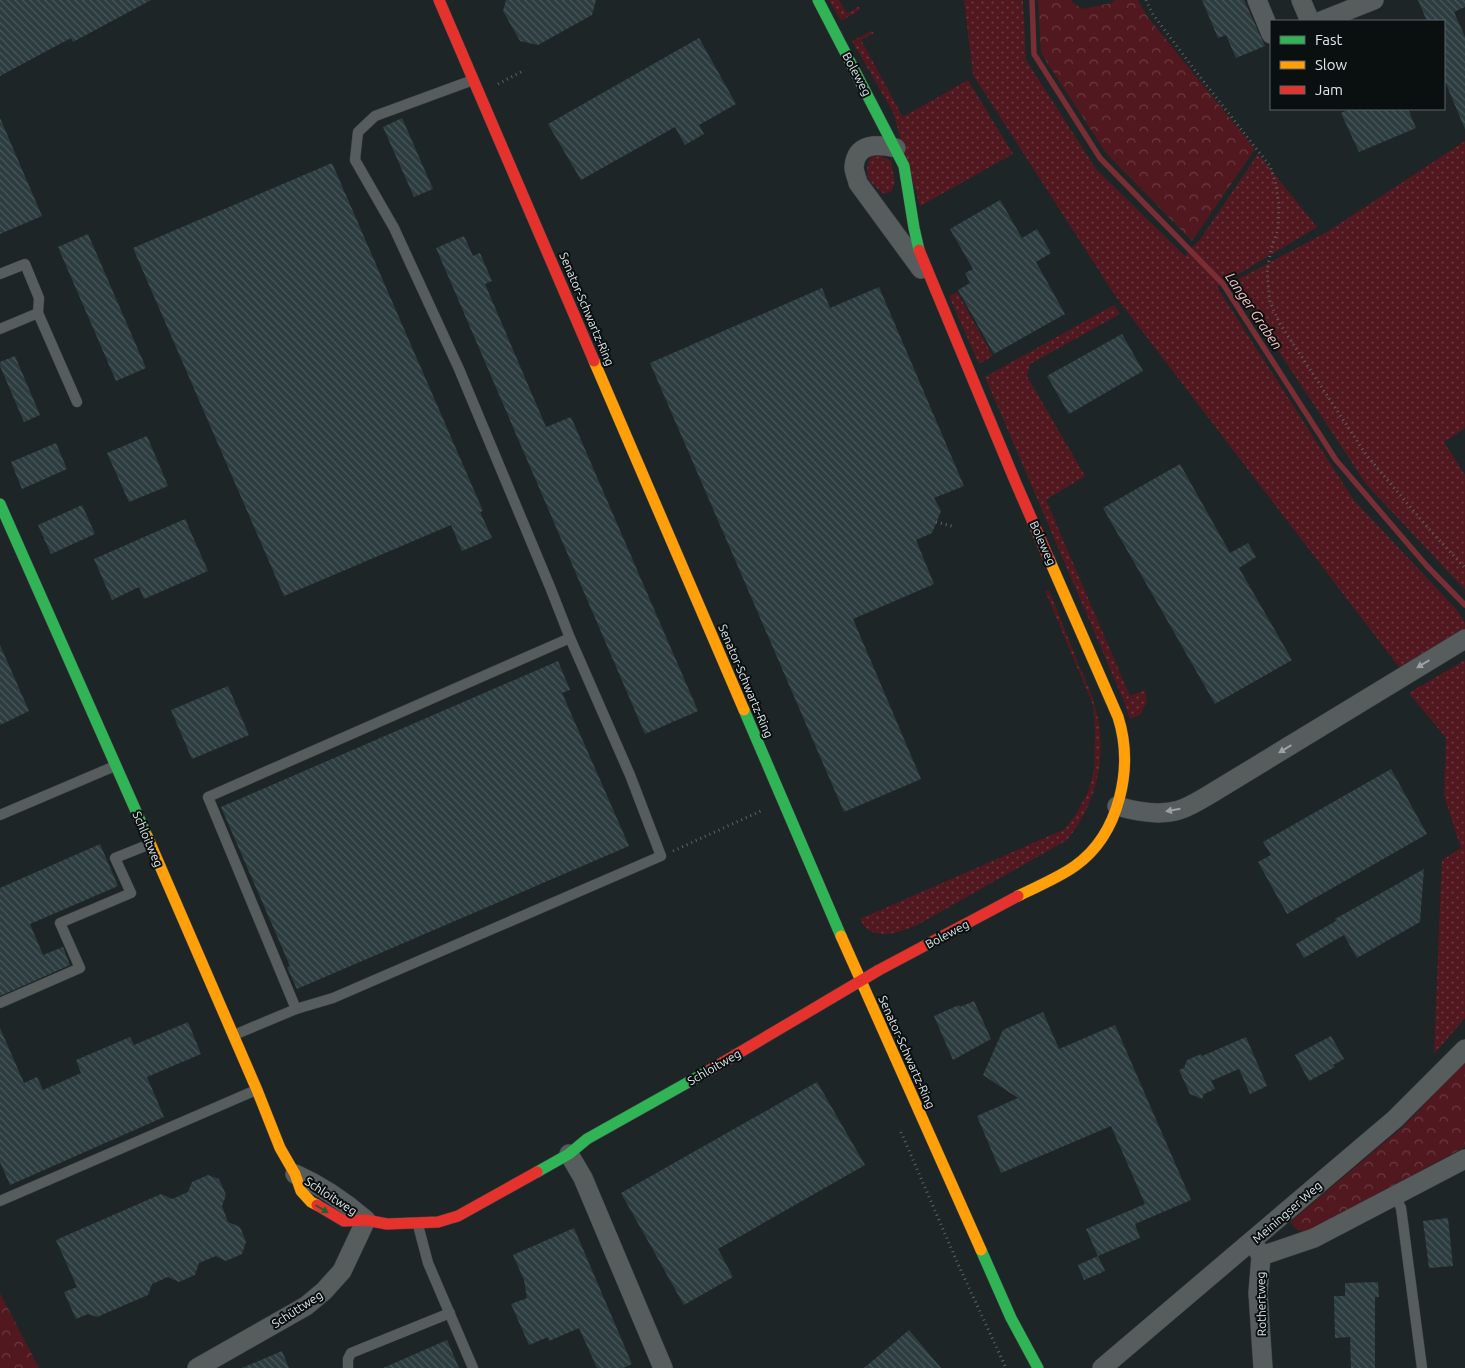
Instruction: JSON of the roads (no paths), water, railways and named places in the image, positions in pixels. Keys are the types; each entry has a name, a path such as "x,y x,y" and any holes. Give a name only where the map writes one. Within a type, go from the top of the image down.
{"street":[{"name":"Senator-Schwartz-Ring","path":"439,0 861,982 1011,1318 1038,1368"},
{"name":"Boleweg","path":"818,0 904,166 920,254 1015,481 1109,695 1120,724 1124,758 1123,777 1117,806 1110,824 1098,843 1074,866 879,970 861,982"},
{"path":"1257,0 1270,32"},
{"path":"1301,0 1310,20"},
{"path":"1324,20 1374,0"},
{"name":"Boleweg","path":"896,148 880,144 869,146 858,153 854,168 858,183 934,286"},
{"name":"Schloitweg","path":"0,504 116,765 257,1090 280,1148 295,1174 311,1181 349,1206 366,1220 387,1224 418,1224 438,1222 458,1216 569,1154 586,1139 700,1076 861,982"},
{"path":"1117,806 1128,810 1177,811 1217,790 1465,639"},
{"name":"Meiningser Weg","path":"1102,1368 1257,1249 1395,1119 1465,1049"},
{"path":"569,1154 583,1178 663,1368"},
{"name":"Meiningser Weg","path":"1257,1249 1314,1238 1465,1159"},
{"name":"Schüttweg","path":"202,1367 306,1306 324,1292 342,1271 366,1220"},
{"name":"Rothertweg","path":"1257,1249 1263,1368"}],"lane":[{"path":"233,1035 296,1009 333,998 660,856 630,775 570,638 547,578 458,369 394,228 356,160 358,132 375,116 474,80"},
{"path":"0,274 25,264 39,298 38,313 78,402"},
{"path":"0,329 38,313"},
{"path":"296,1009 208,797 570,638"},
{"path":"0,815 116,765"},
{"path":"0,1003 80,968 60,923 131,893 115,858 150,844"},
{"path":"0,1201 257,1090"},
{"path":"1396,1195 1401,1208 1422,1368"},
{"path":"418,1224 428,1263 474,1368"},
{"path":"348,1368 348,1359 351,1353 450,1313"}],"waterway":[{"name":"Langer Graben","path":"1032,0 1034,54 1100,158 1223,284 1336,460 1426,565 1465,605"}]}
